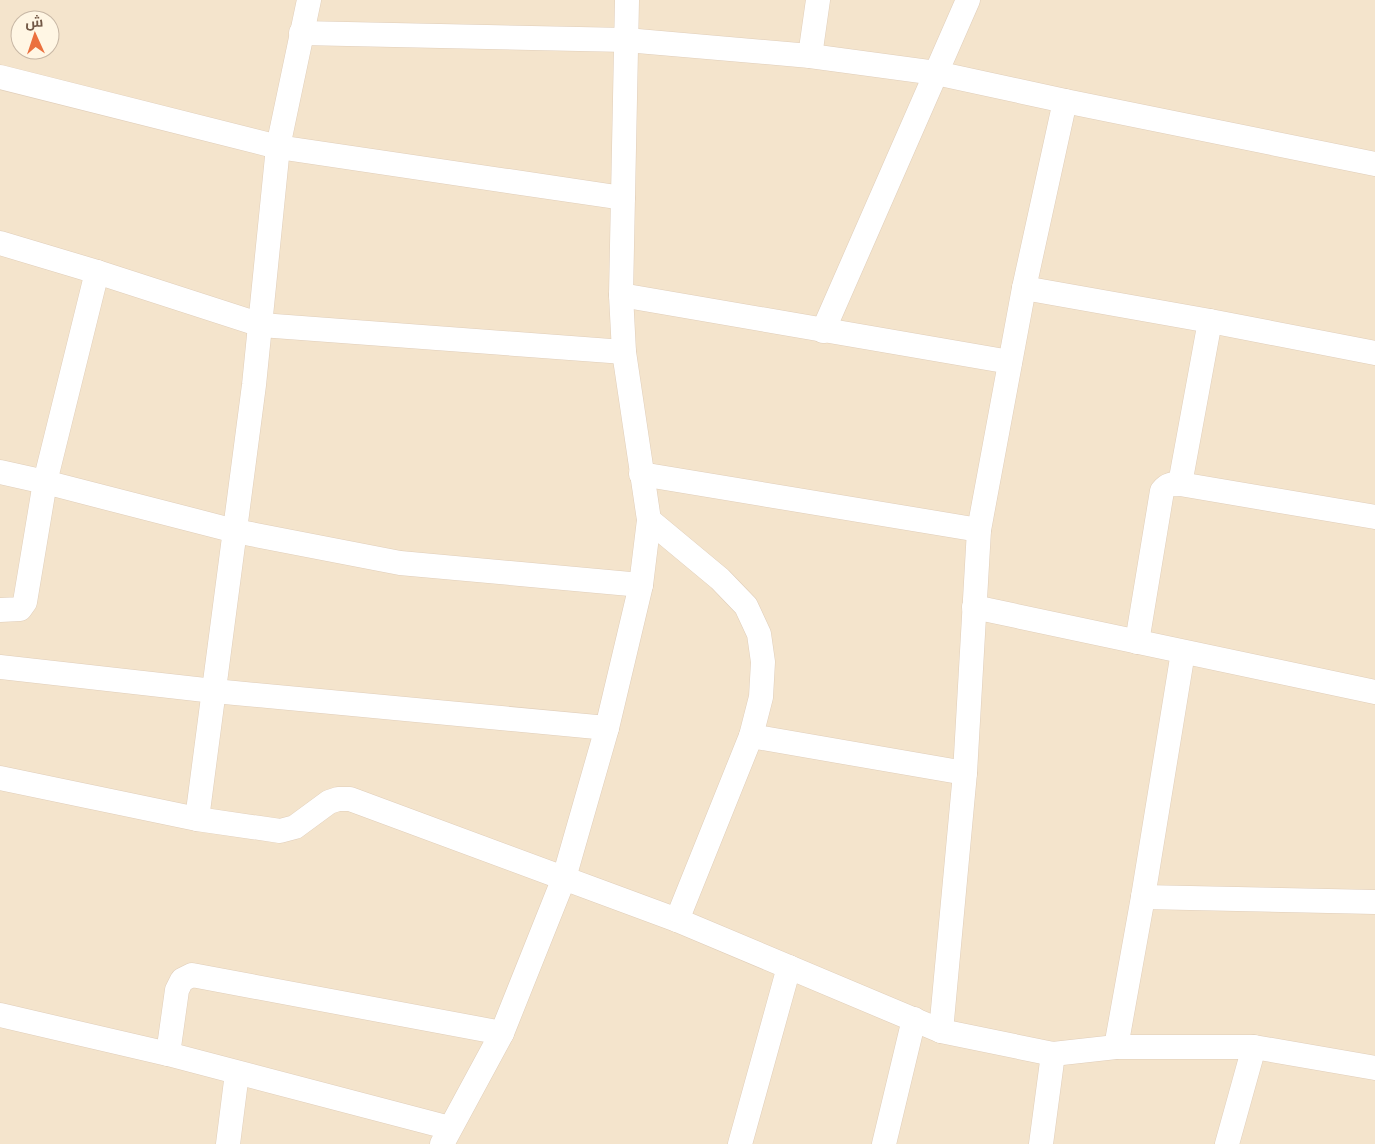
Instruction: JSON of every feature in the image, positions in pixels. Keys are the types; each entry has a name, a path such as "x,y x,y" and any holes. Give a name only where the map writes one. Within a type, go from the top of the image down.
{"street":[{"path":"196,819 235,532 260,325 278,147 309,0"},
{"path":"0,1015 168,1054 446,1136 502,1033 564,878 606,728 641,585 649,520 624,352 621,295 627,0"},
{"path":"810,56 818,0"},
{"path":"823,331 968,0"},
{"path":"301,33 626,40 810,56 936,73 1375,164"},
{"path":"0,77 278,147 623,198"},
{"path":"940,1031 965,773 979,530 1024,288 1065,101"},
{"path":"0,243 260,325 624,352"},
{"path":"0,610 20,609 25,602 45,482 96,272"},
{"path":"1024,288 1210,320 1375,353"},
{"path":"621,295 1010,362"},
{"path":"1180,484 1210,320"},
{"path":"0,472 235,532 400,563 641,585"},
{"path":"641,474 979,530"},
{"path":"1137,642 1162,491 1169,484 1180,484 1375,517"},
{"path":"649,520 720,579 746,606 759,634 763,662 761,697 751,736 677,920"},
{"path":"974,607 1375,692"},
{"path":"1116,1047 1143,897 1182,652"},
{"path":"0,666 214,691 606,728"},
{"path":"751,736 965,773"},
{"path":"0,778 196,819 280,831 295,827 329,802 338,799 350,799 677,920 940,1031 1052,1054 1116,1047 1254,1047 1375,1068"},
{"path":"1143,897 1375,902"},
{"path":"740,1144 789,967"},
{"path":"168,1054 177,990 182,980 192,976 502,1033"},
{"path":"884,1144 914,1019"},
{"path":"1227,1144 1254,1047"},
{"path":"1041,1144 1052,1054"},
{"path":"228,1144 237,1073"}],"shaded area":[{"path":"0,0 1375,0 1375,1144 0,1144"}]}
